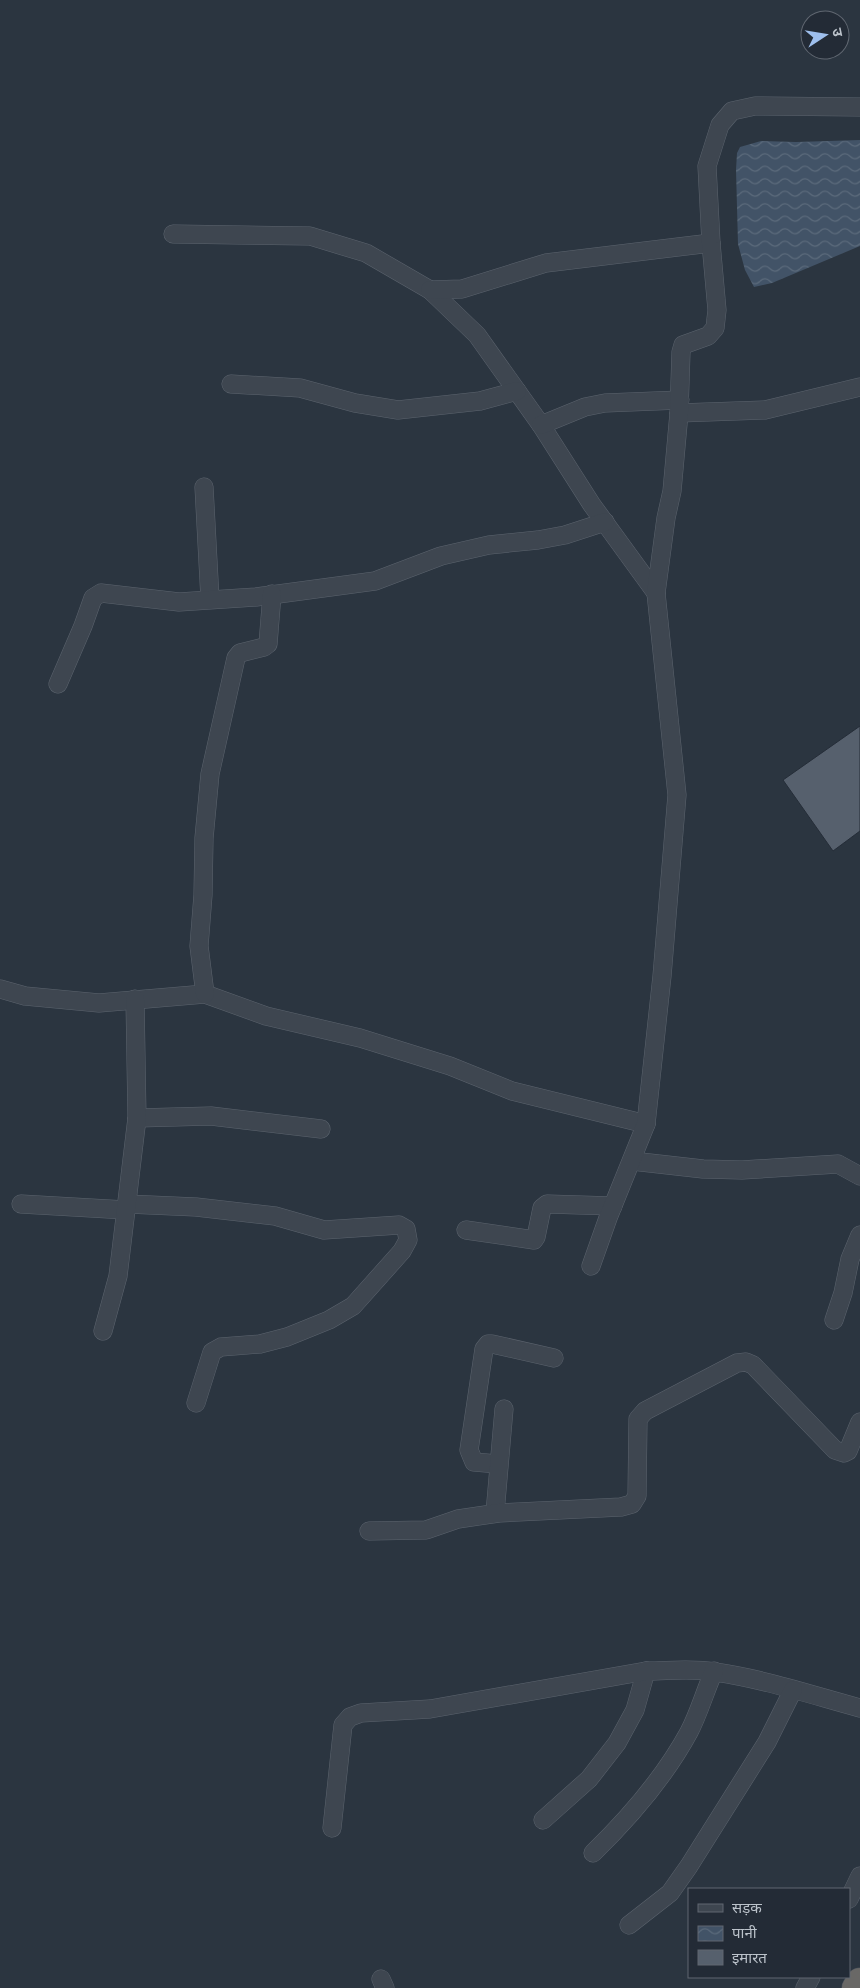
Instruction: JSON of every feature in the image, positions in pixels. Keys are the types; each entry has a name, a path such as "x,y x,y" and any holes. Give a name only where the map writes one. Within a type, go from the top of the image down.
{"highway":[{"path":"856,1988 860,1982"}],"street":[{"path":"591,1266 646,1124 662,976 678,795 656,593 666,518 672,491 680,407 681,352 684,345 708,336 715,328 717,310 711,243 708,166 720,124 732,111 755,106 860,107"},
{"path":"173,234 310,236 366,253 430,290 477,334 541,425 605,522 656,593"},
{"path":"430,290 462,289 546,263 711,243"},
{"path":"231,384 300,388 355,403 398,410 480,401 517,391"},
{"path":"541,425 585,407 605,403 765,410 860,387"},
{"path":"204,487 210,599"},
{"path":"58,684 93,598 101,593 179,602 210,599 227,600 375,581 441,556 489,545 565,535 605,522"},
{"path":"205,994 199,946 203,895 204,838 210,774 236,658 240,653 264,647 268,644 272,594"},
{"path":"0,989 26,996 78,1002 205,994 266,1016 360,1038 450,1066 512,1091 646,1124"},
{"path":"103,1331 118,1276 137,1118 135,999"},
{"path":"137,1118 211,1116 321,1129"},
{"path":"632,1161 703,1169 742,1170 838,1164 860,1176"},
{"path":"20,1204 196,1207 276,1216 324,1230 399,1225 406,1229 408,1240 402,1251 353,1306 329,1320 287,1337 260,1344 221,1347 212,1352 196,1403"},
{"path":"466,1230 534,1240 542,1208 547,1204 613,1206"},
{"path":"834,1320 843,1292 850,1259 860,1235"},
{"path":"498,1464 474,1462 469,1450 484,1349 488,1344 492,1344 554,1358"},
{"path":"369,1531 426,1530 458,1519 495,1513 621,1507 632,1504 637,1496 638,1419 644,1411 737,1363 746,1362 753,1365 835,1450 844,1453 848,1450 860,1422"},
{"path":"495,1513 504,1409"},
{"path":"543,1820 590,1779 616,1743 635,1710 646,1671"},
{"path":"332,1828 343,1725 350,1717 361,1713 430,1709 646,1671 714,1671 860,1708"},
{"path":"593,1853 630,1817 652,1788 689,1732 714,1671"},
{"path":"629,1925 670,1893 689,1866 767,1742 793,1690"},
{"path":"850,1897 860,1876"}],"water":[{"path":"860,140 860,246 772,283 754,287 745,270 738,244 736,170 737,153 740,147 761,141"}],"building":[{"path":"860,726 860,831 833,851 783,780"}]}
